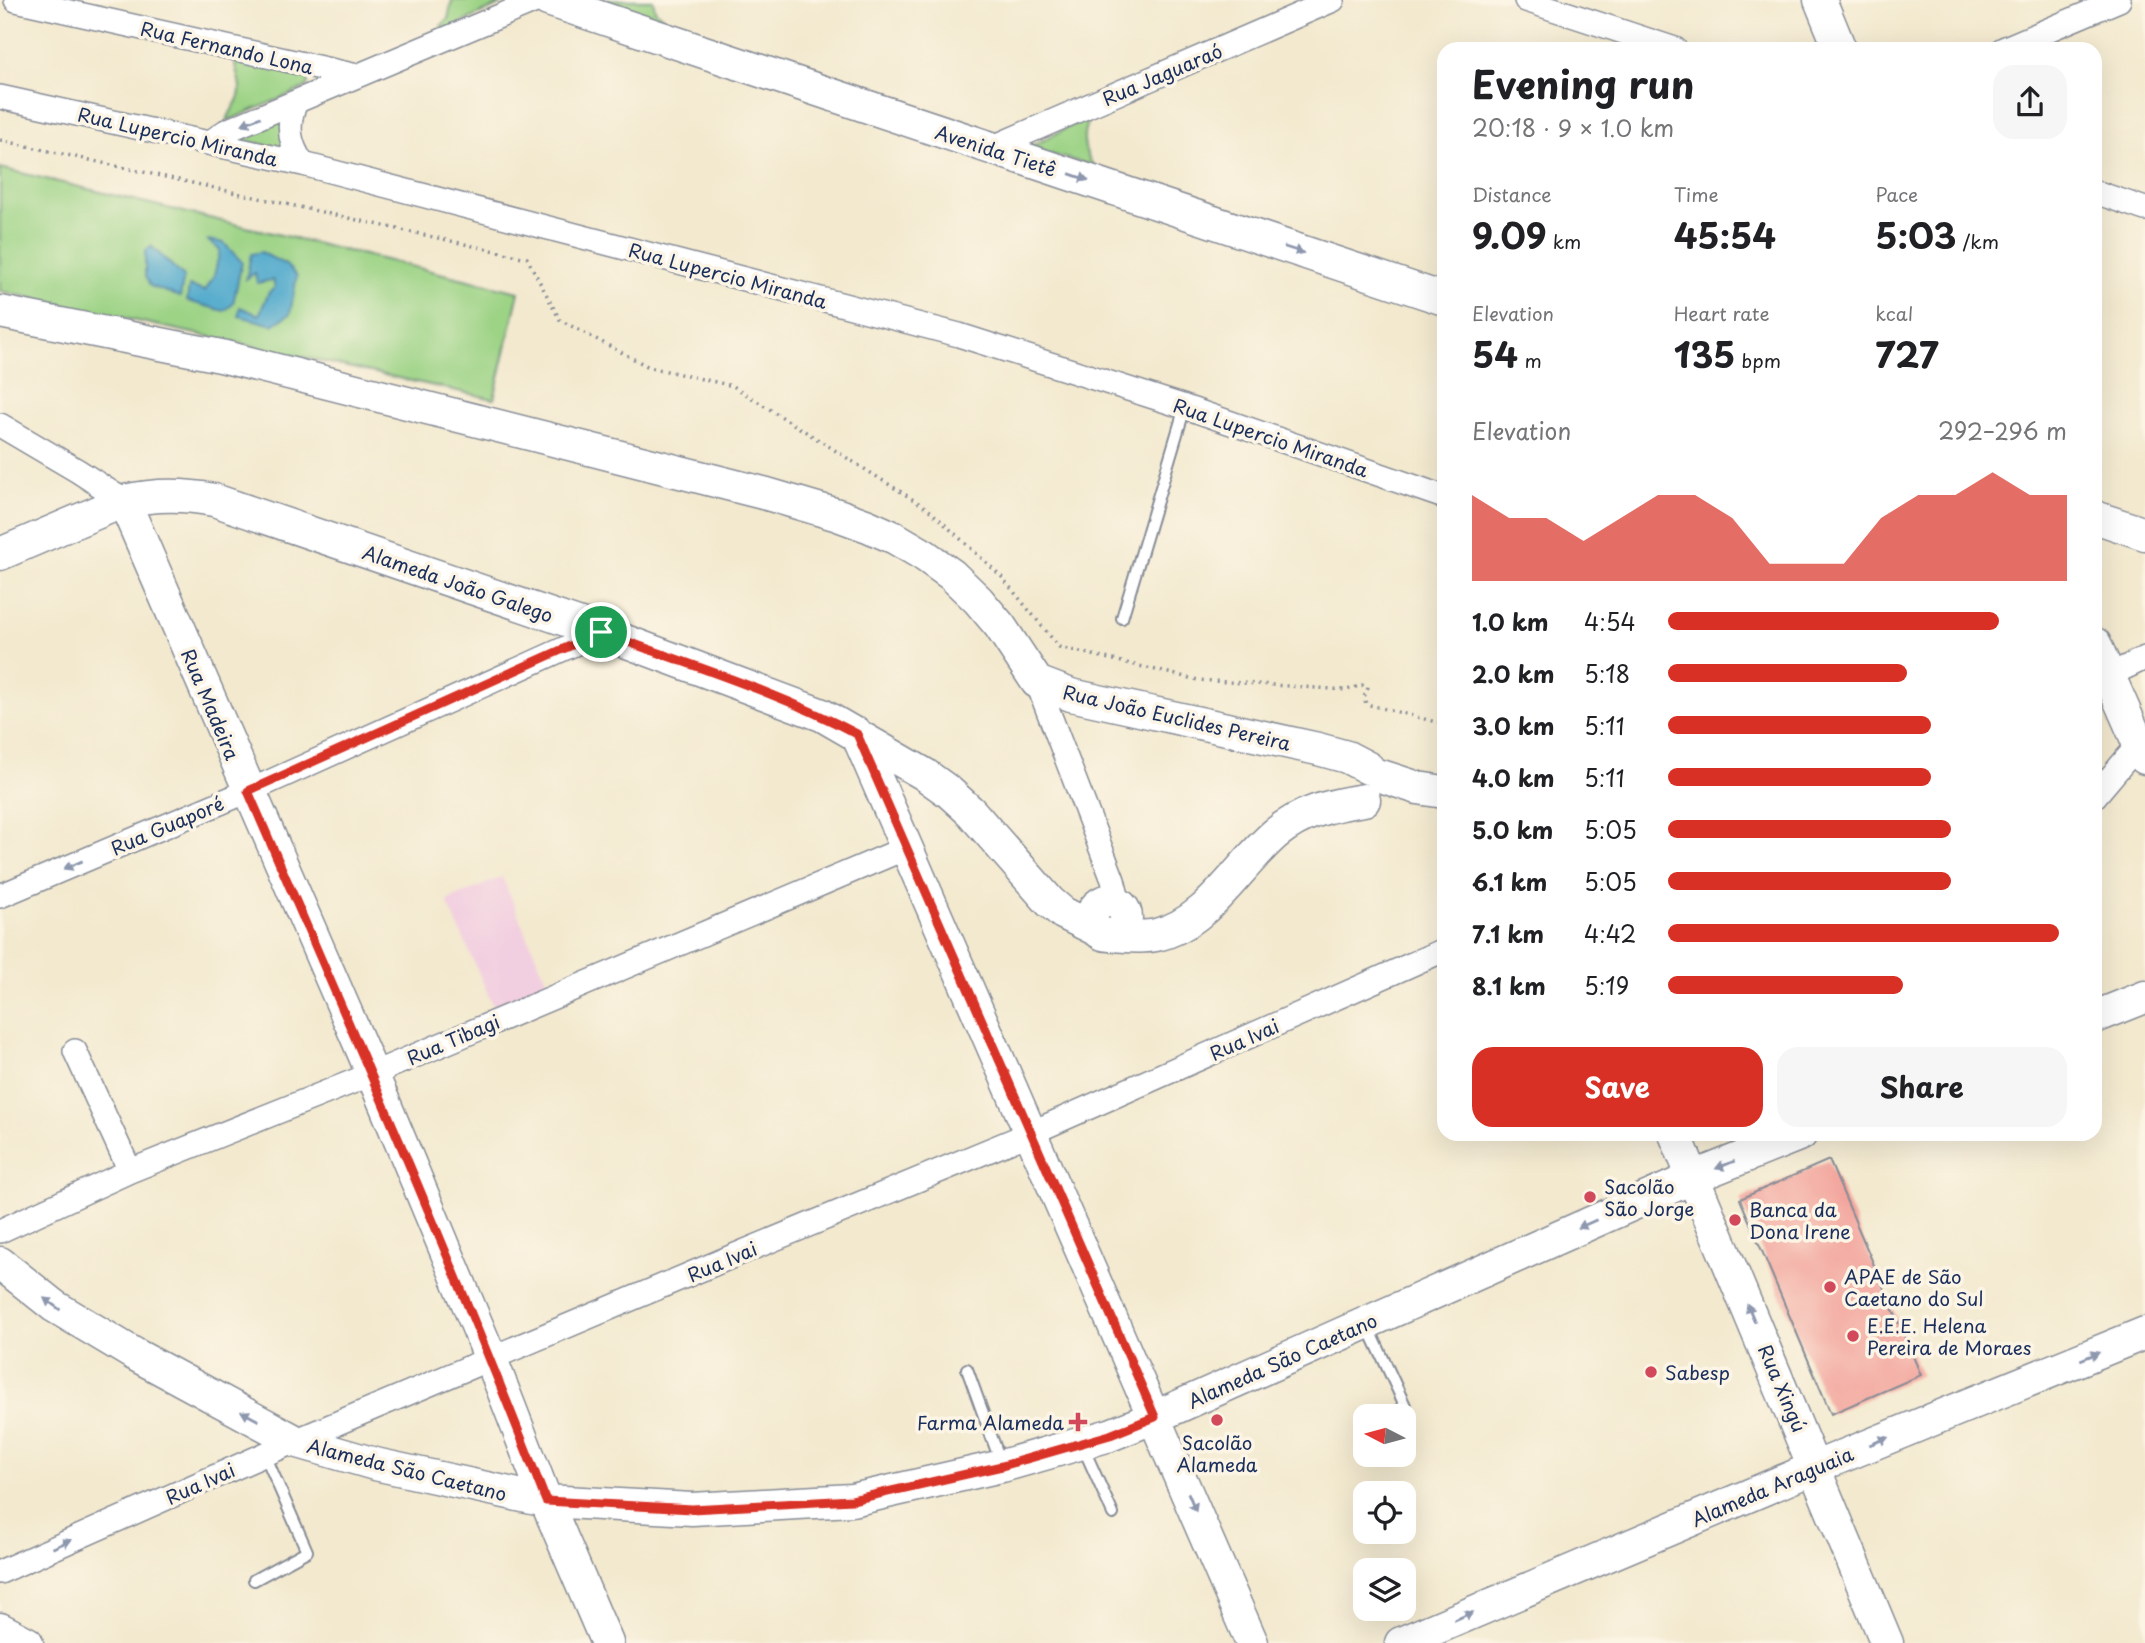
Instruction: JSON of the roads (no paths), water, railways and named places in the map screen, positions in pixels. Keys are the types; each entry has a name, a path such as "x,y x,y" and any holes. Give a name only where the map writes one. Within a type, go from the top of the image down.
{"street":[{"name":"Rua Fernando Lona","path":"16,0 357,76"},
{"path":"209,143 226,131 538,0"},
{"name":"Avenida Tietê","path":"548,0 1437,297"},
{"name":"Rua Jaguaraó","path":"990,148 1333,0"},
{"path":"1526,0 1654,42"},
{"path":"1820,0 1837,42"},
{"path":"2020,42 2119,0"},
{"name":"Rua Lupercio Miranda","path":"0,97 303,164 959,335 1185,407 1437,495"},
{"path":"296,102 291,112 289,134 303,164"},
{"path":"2102,194 2145,209"},
{"path":"0,313 221,356 767,494 838,515 895,538 952,575 978,600 1000,626 1037,682 1109,870 1109,914"},
{"path":"0,425 124,501"},
{"name":"Alameda João Galego","path":"0,554 124,501 165,495 189,495 214,500 601,632 822,715 925,774 949,792 971,812 1049,902 1074,919 1109,914 1157,934 1187,920 1214,898 1275,834 1305,815 1361,787"},
{"name":"Rua Madeira","path":"124,501 372,1074 491,1359 546,1501 607,1643"},
{"path":"2102,519 2145,534"},
{"name":"Rua Guaporé","path":"0,895 248,791 601,632"},
{"path":"2102,789 2142,751 2102,679 2145,658"},
{"name":"Rua João Euclides Pereira","path":"1037,682 1071,695 1347,757 1361,787"},
{"path":"857,734 1252,1643"},
{"path":"1361,787 1431,790"},
{"name":"Rua Tibagi","path":"0,1231 130,1171 372,1074 906,848"},
{"name":"Rua Ivai","path":"0,1572 295,1441 1031,1133 1437,953"},
{"path":"2102,1014 2145,997"},
{"path":"75,1052 130,1171"},
{"name":"Rua Xingú","path":"1678,1141 1887,1643"},
{"name":"Alameda São Caetano","path":"0,1263 54,1306 77,1320 295,1441 388,1467 546,1501 692,1509 852,1500 1002,1466 1081,1444 1155,1417 1694,1177 1784,1141"},
{"name":"Alameda Araguaia","path":"1401,1643 1816,1467 2145,1333"},
{"path":"0,1629 27,1643"}],"lane":[{"path":"1122,618 1185,407"},
{"path":"1366,1322 1404,1404"},
{"path":"967,1369 1002,1466"},
{"path":"1081,1444 1114,1514"},
{"path":"254,1580 307,1551 265,1455"}],"water":[{"path":"207,240 224,243 242,262 233,304 224,311 187,301 189,286 205,291 214,276 220,250"},
{"path":"151,246 184,277 180,297 150,286 145,276 145,251"},
{"path":"261,252 286,265 297,276 290,314 273,325 239,316 240,307 259,315 269,292 275,288 273,280 257,283 255,273 246,279 251,254"}],"place":[{"name":"Sacolão São Jorge","path":"1590,1197"},
{"name":"Banca da Dona Irene","path":"1735,1220"},
{"name":"APAE de São Caetano do Sul","path":"1830,1287"},
{"name":"E.E.E. Helena Pereira de Moraes","path":"1853,1336"},
{"name":"Sabesp","path":"1651,1372"},
{"name":"Sacolão Alameda","path":"1217,1420"},
{"name":"Farma Alameda","path":"1078,1422"}]}
